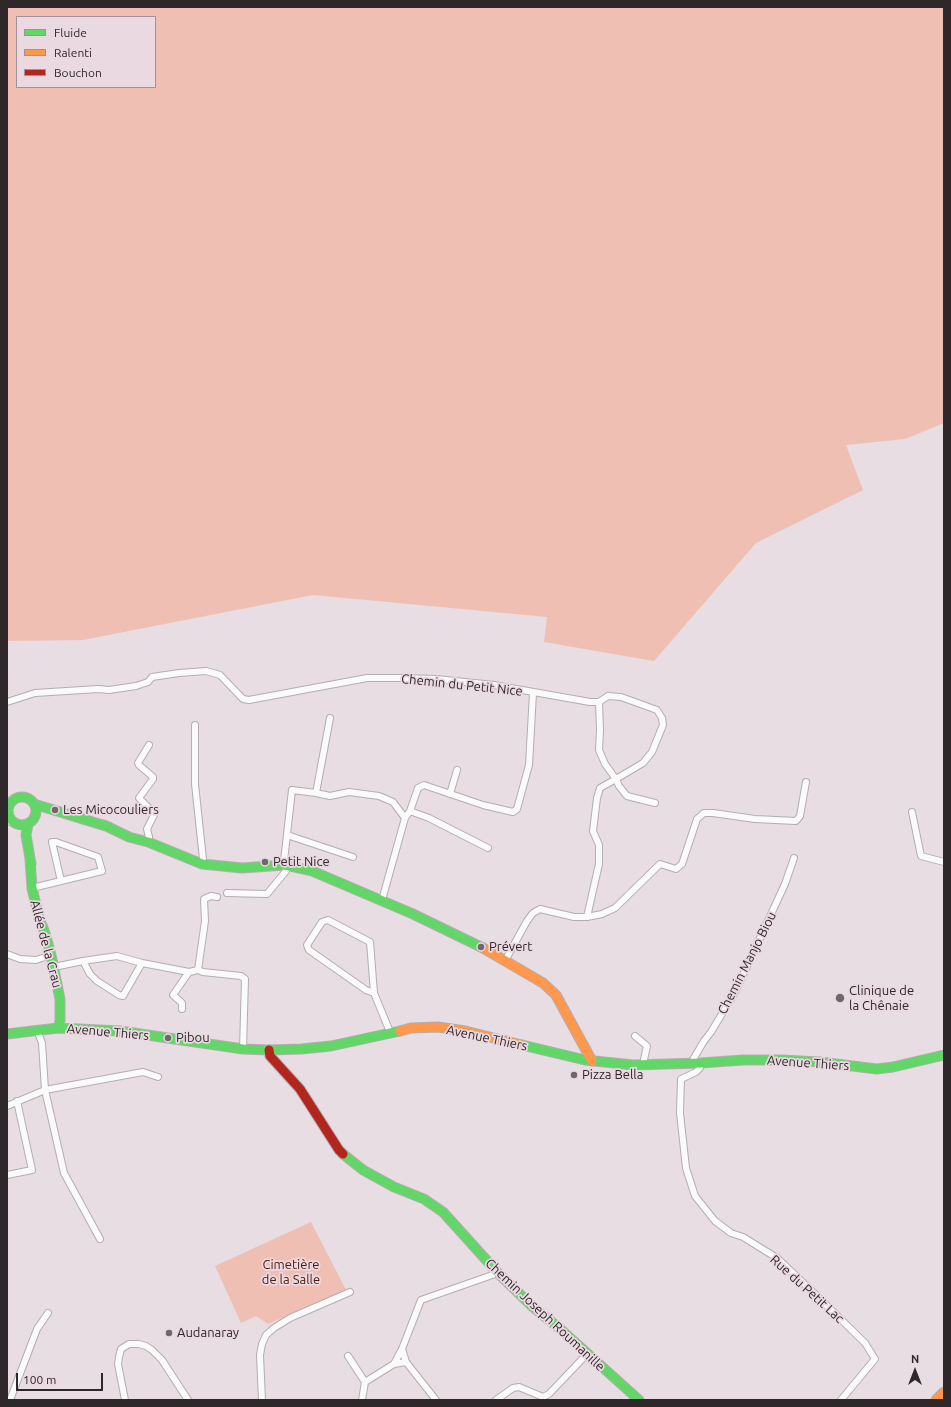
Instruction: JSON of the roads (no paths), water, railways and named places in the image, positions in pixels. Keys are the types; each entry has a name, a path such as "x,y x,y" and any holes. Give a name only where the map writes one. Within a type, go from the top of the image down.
{"main road":[{"path":"19,797 28,798 35,808 34,818 28,824 26,835 12,822 8,814 9,803 19,797"},
{"path":"35,808 51,809 104,825 129,837 148,840 192,861 203,861 242,868 284,863 312,871 382,899 472,942 544,983 556,995 592,1061"},
{"path":"12,822 28,824"},
{"name":"Allée de la Crau","path":"26,835 35,888 44,917 45,932 54,967 60,1001 60,1021 58,1028"},
{"path":"60,1001 66,1020 71,1029"},
{"name":"Avenue Thiers","path":"7,1034 58,1028 120,1031 243,1049 270,1050 331,1046 412,1028 438,1027 465,1031 575,1058 633,1065 743,1060 782,1060 820,1062 877,1069 893,1067 944,1055"},
{"path":"575,1058 578,1045 577,1035"},
{"name":"Chemin Joseph Roumanille","path":"270,1050 270,1056 300,1089 339,1150 363,1170 394,1187 424,1199 443,1212 498,1273 533,1307 639,1400"},
{"path":"936,1400 944,1392"}],"street":[{"name":"Chemin du Petit Nice","path":"7,702 35,693 98,689 109,690 136,686 148,682 152,677 206,671 220,675 243,699 249,700 366,678 436,679 517,688 533,693 590,702 599,702"},
{"path":"382,899 405,818 410,811 418,788 424,786 483,805 512,812 517,809 529,765 533,693"},
{"path":"587,917 599,864 599,845 593,831 597,798 600,788 616,779 643,763 652,752 663,725 662,718 657,710 621,697 608,696 599,702 599,750 605,764 616,779 619,786 627,796 655,803"},
{"path":"316,794 330,718"},
{"path":"195,725 195,784 203,861"},
{"path":"148,840 147,829 154,815 153,812 139,798 153,777 138,763 149,745"},
{"path":"450,794 457,770"},
{"path":"503,961 506,959 527,921 533,913 540,909 574,917 587,917 602,914 614,908 660,864 676,869 682,864 697,819 704,813 755,819 796,821 800,816 806,782"},
{"path":"227,893 267,894 286,871 284,863 292,790 330,796 349,792 379,796 393,802 405,818"},
{"path":"410,811 429,818 488,848"},
{"path":"912,812 921,856 944,862"},
{"path":"287,835 353,857"},
{"path":"35,888 102,871 98,857 56,842 52,842 61,881"},
{"name":"Chemin Manjo Biou","path":"691,1063 734,994 785,884 794,858"},
{"path":"198,970 205,921 204,899 211,896 216,897"},
{"path":"374,993 366,990 309,950 307,945 322,922 328,920 370,942 374,993 390,1032"},
{"path":"7,954 20,959 36,960 51,956"},
{"path":"54,967 117,956 142,963 189,972 198,970 203,972 241,976 245,979 243,1049"},
{"path":"83,961 90,974 97,981 119,996 123,996 142,963"},
{"path":"182,1009 182,1003 173,995 189,972"},
{"path":"37,1030 42,1043 45,1090 64,1173 100,1239"},
{"path":"635,1036 647,1046 643,1064"},
{"name":"Rue du Petit Lac","path":"701,1063 700,1068 696,1072 681,1079 680,1113 686,1168 695,1196 720,1225 731,1233 743,1237 776,1258 818,1296 865,1343 875,1359 841,1400"},
{"path":"7,1106 45,1090 143,1072 158,1077"},
{"path":"7,1175 32,1170 17,1101"},
{"path":"394,1364 402,1349 420,1300 498,1273"},
{"path":"262,1400 260,1355 262,1344 266,1335 290,1318 350,1292"},
{"path":"10,1400 37,1330 48,1313"},
{"path":"125,1400 118,1364 121,1349 129,1344 139,1344 152,1350 162,1360 188,1400"},
{"path":"402,1349 406,1362 432,1399"},
{"path":"496,1400 513,1388 519,1388 543,1397 550,1394 587,1354"},
{"path":"348,1356 365,1382 362,1400"},
{"path":"365,1382 394,1364 406,1362"}],"place":[{"name":"Les Micocouliers","path":"55,810"},
{"name":"Petit Nice","path":"265,862"},
{"name":"Prévert","path":"481,947"},
{"name":"Clinique de la Chênaie","path":"840,998"},
{"name":"Pibou","path":"168,1038"},
{"name":"Pizza Bella","path":"574,1075"},
{"name":"Audanaray","path":"169,1333"}],"park label":[{"name":"Cimetière de la Salle","path":"291,1272"}]}
